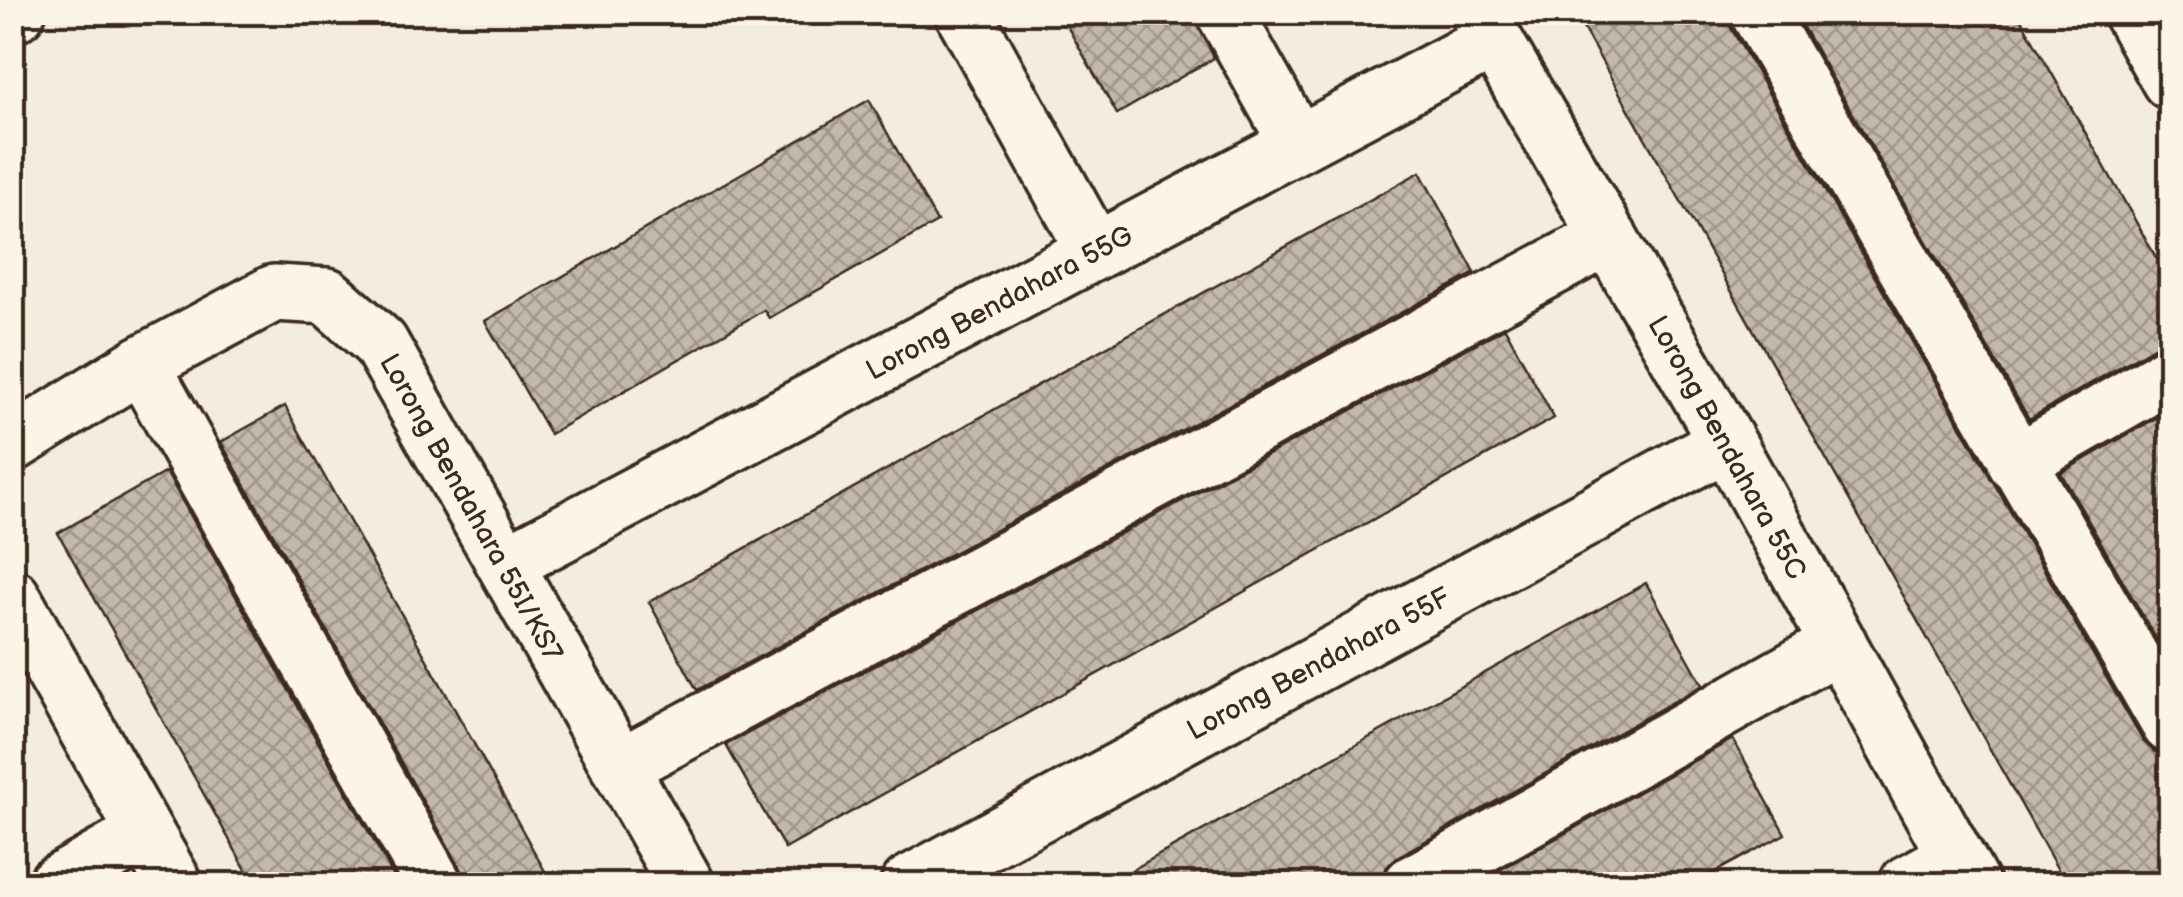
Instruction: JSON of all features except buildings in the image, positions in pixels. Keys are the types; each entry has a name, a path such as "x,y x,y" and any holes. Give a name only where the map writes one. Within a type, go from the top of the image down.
{"street":[{"path":"963,12 1096,251"},
{"path":"1224,12 1298,144"},
{"path":"1758,12 2170,726"},
{"path":"2130,12 2170,82"},
{"name":"Lorong Bendahara 55G","path":"505,564 1298,144 1486,26"},
{"name":"Lorong Bendahara 55C","path":"1486,26 1727,442 1963,871"},
{"path":"619,767 1609,237"},
{"name":"Lorong Bendahara 55I/KS7","path":"12,444 141,364 274,293 327,296 380,344 686,884"},
{"path":"141,364 434,884"},
{"path":"2016,463 2170,374"},
{"name":"Lorong Bendahara 55F","path":"909,884 1727,442"},
{"path":"12,597 174,884"},
{"path":"1412,884 1839,644"},
{"path":"56,884 145,832"},
{"path":"1907,884 1963,871"}]}
